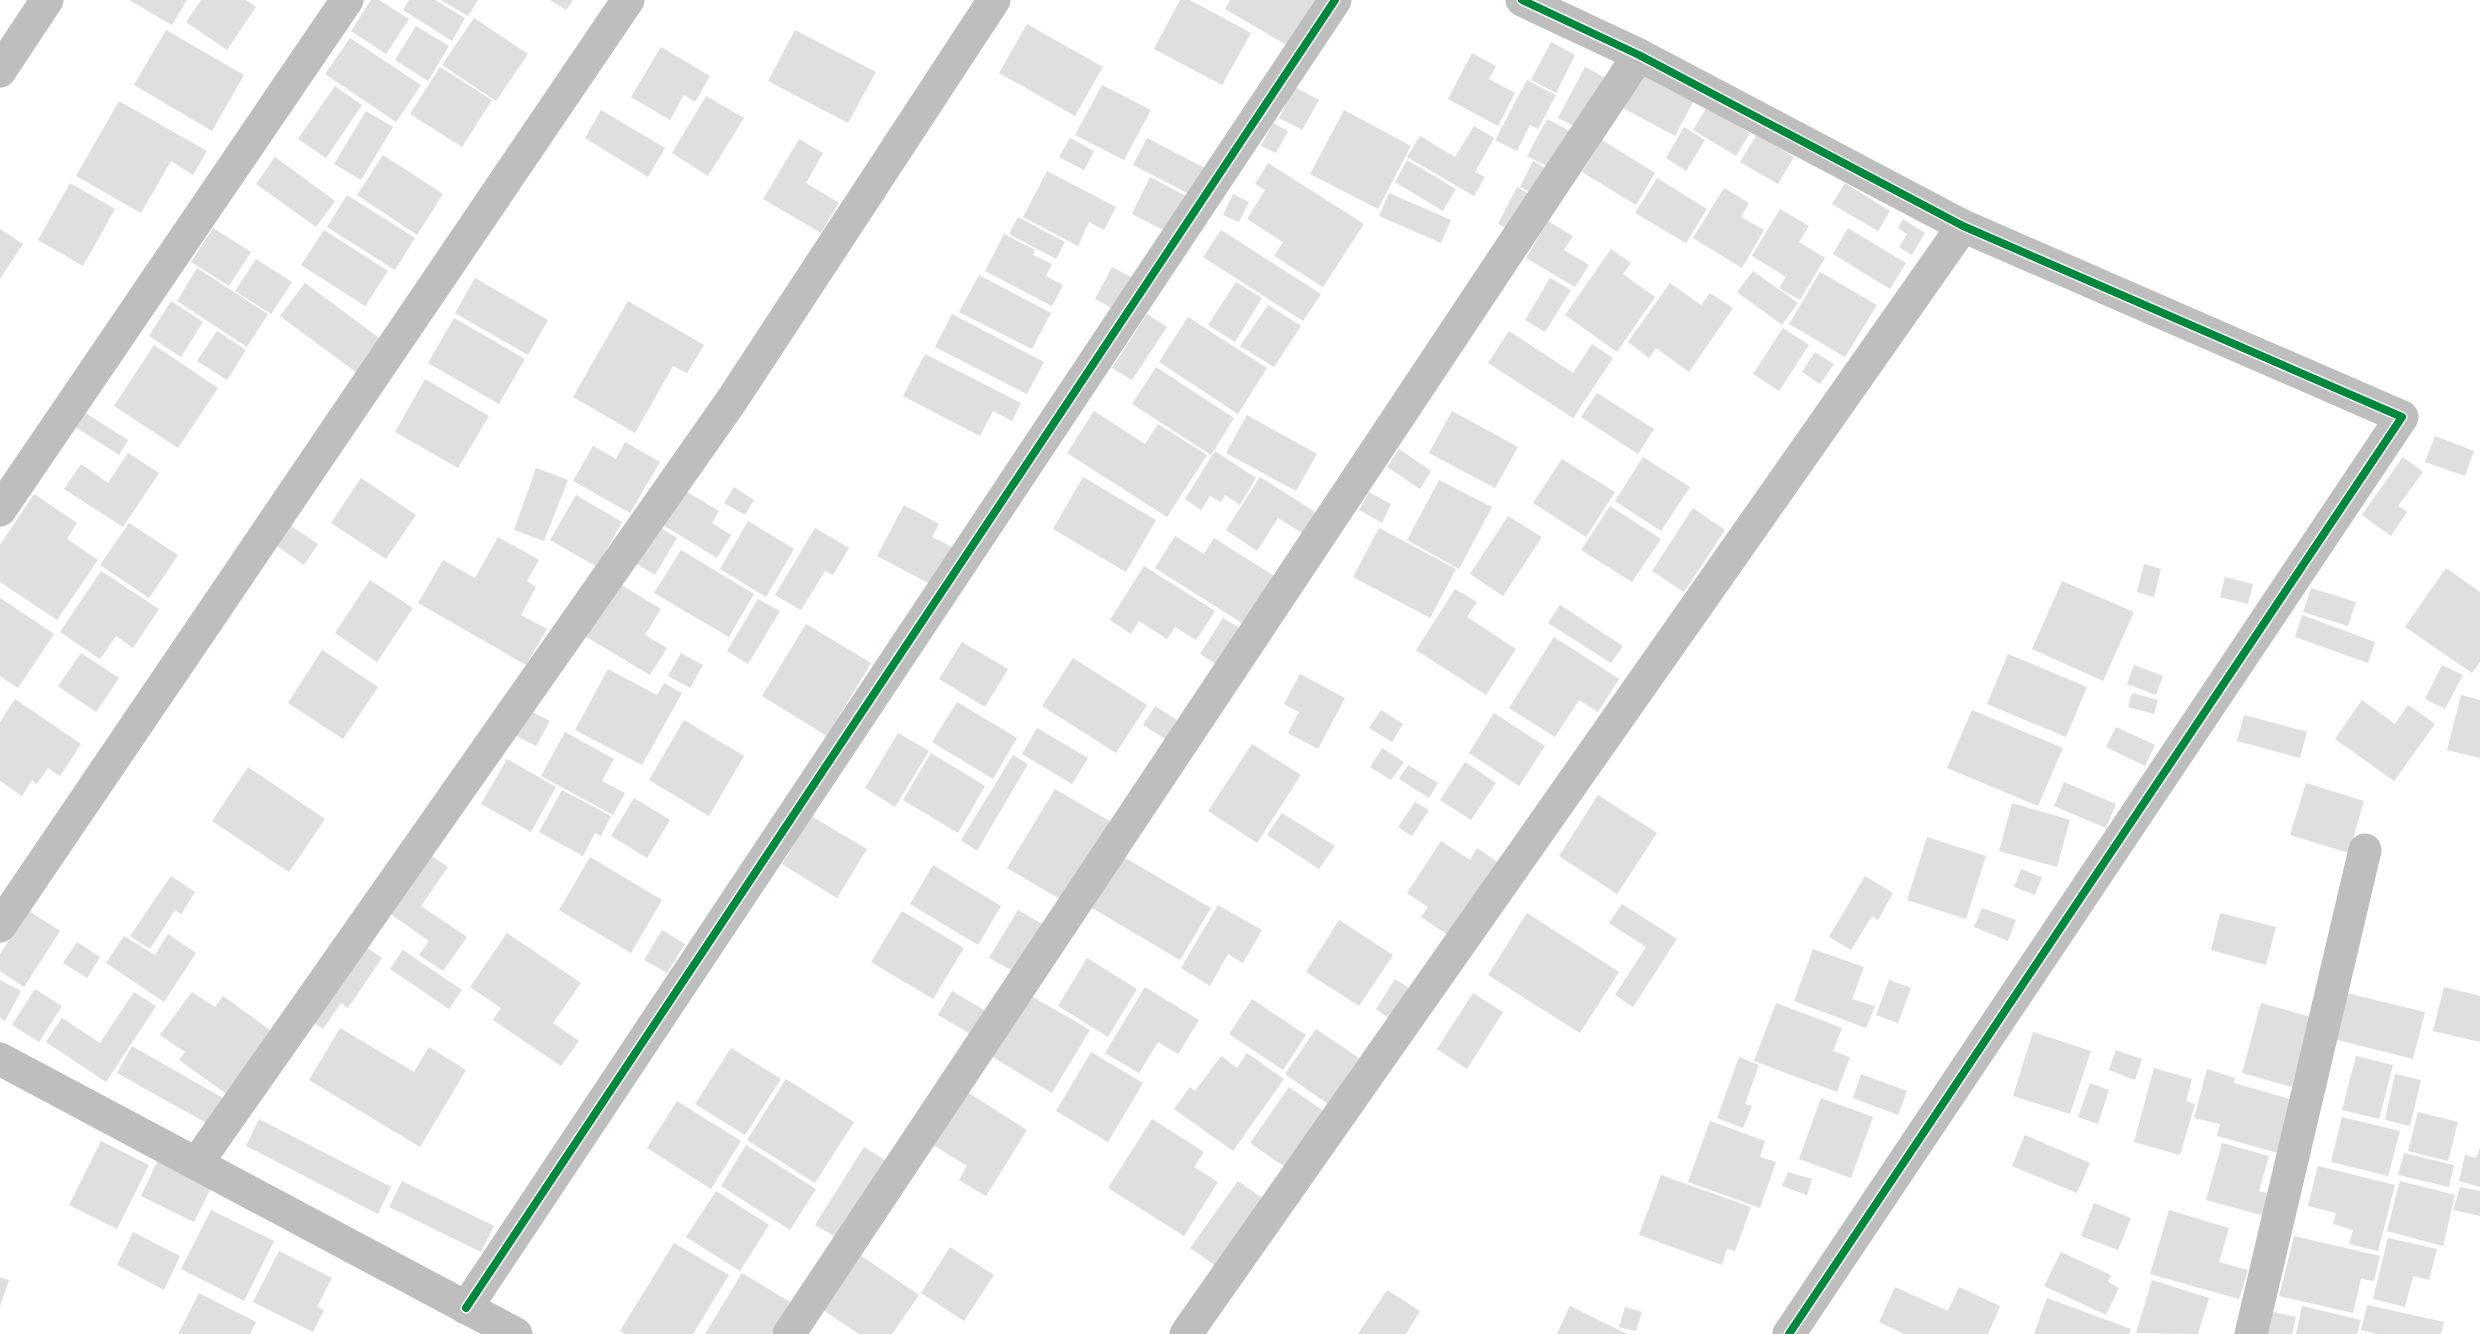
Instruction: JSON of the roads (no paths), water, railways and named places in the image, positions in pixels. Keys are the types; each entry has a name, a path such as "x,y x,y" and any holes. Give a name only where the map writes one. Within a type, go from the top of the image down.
{"street":[{"path":"0,72 47,0"},
{"path":"0,510 347,0"},
{"path":"0,926 628,0"},
{"path":"197,1163 732,400 994,0"},
{"path":"466,1308 1335,0"},
{"path":"1522,0 1639,55 1964,226 2402,417 1789,1334"},
{"path":"789,1334 1639,55"},
{"path":"1186,1334 1964,226"},
{"path":"2251,1334 2365,850"},
{"path":"0,1059 516,1334"}]}
